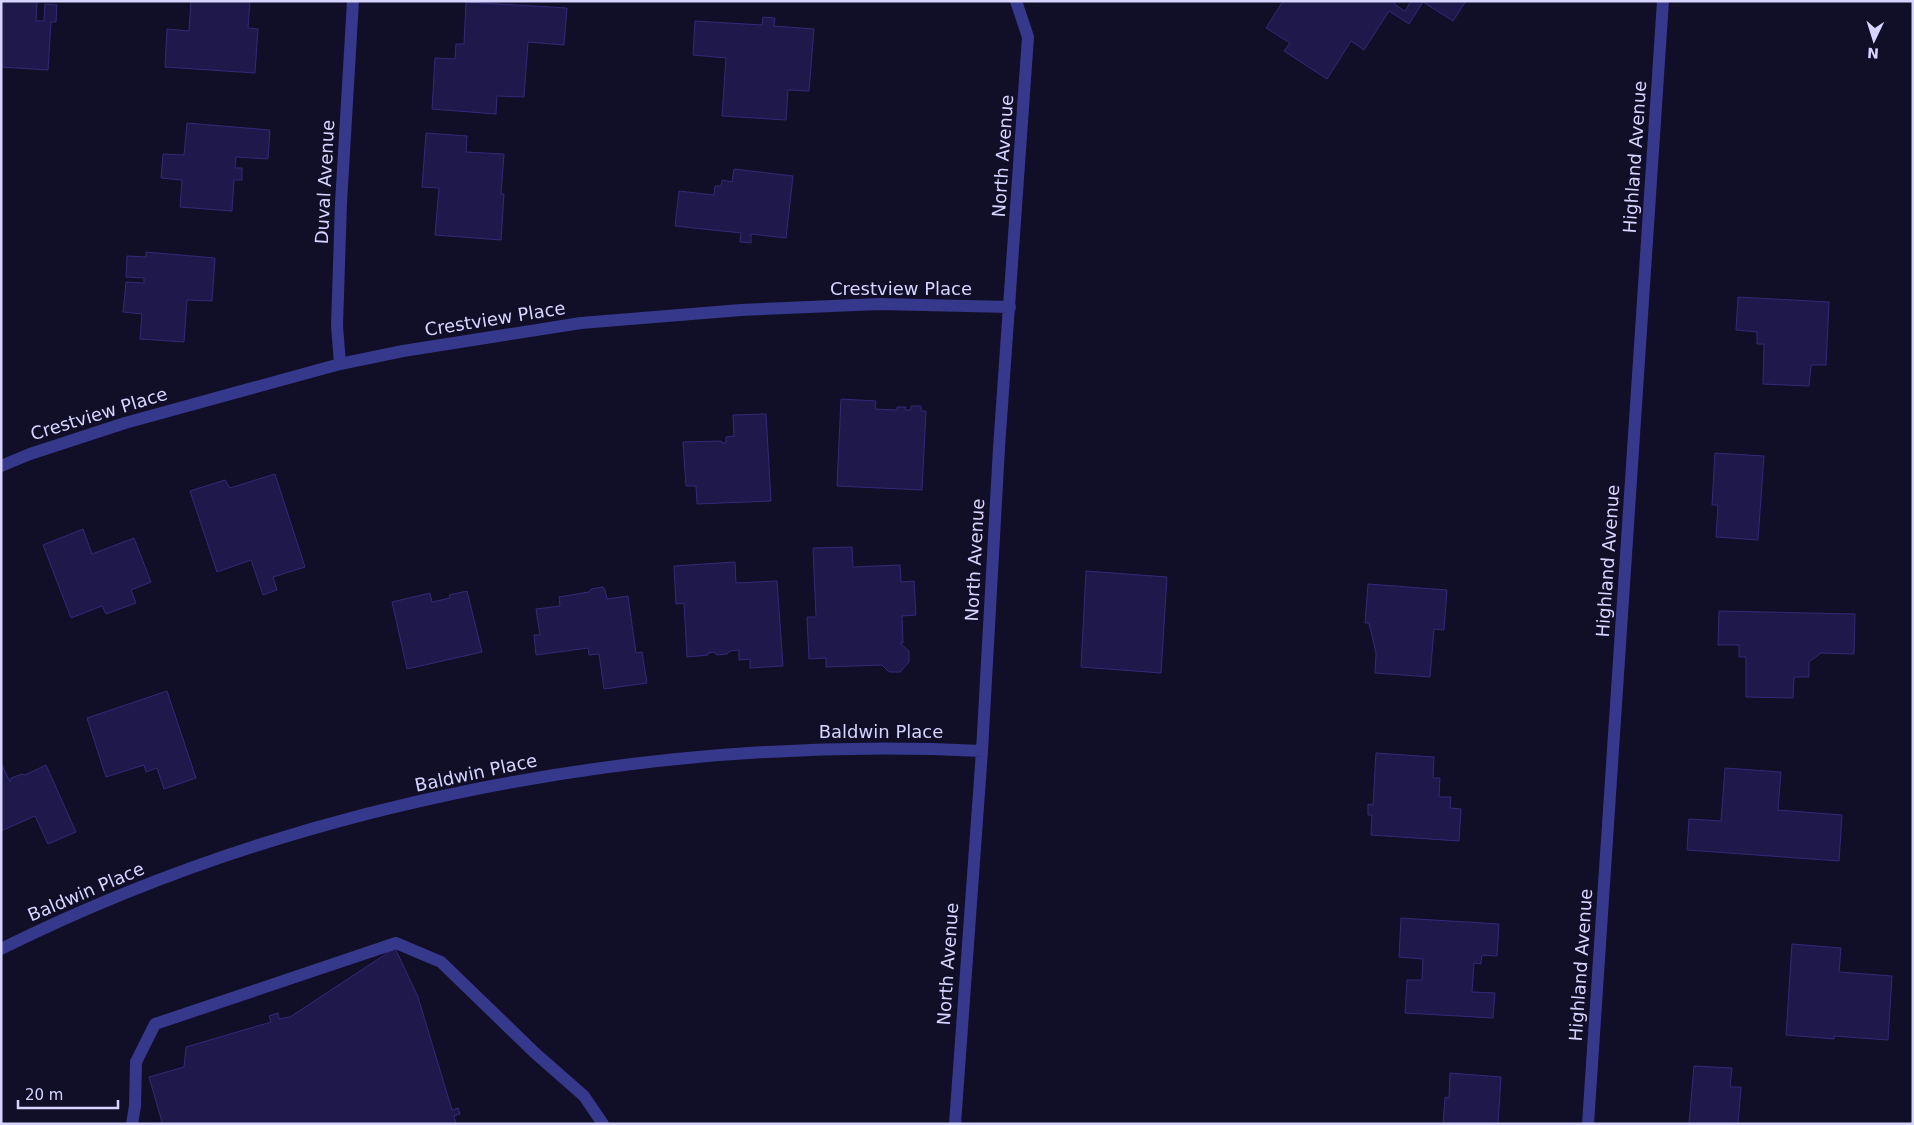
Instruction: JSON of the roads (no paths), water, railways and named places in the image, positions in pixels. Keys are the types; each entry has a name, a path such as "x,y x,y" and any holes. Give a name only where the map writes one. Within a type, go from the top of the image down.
{"street":[{"name":"Duval Avenue","path":"340,364 337,326 341,213 353,1"},
{"name":"North Avenue","path":"955,1124 982,751 999,458 1028,37 1016,1"},
{"name":"Highland Avenue","path":"1588,1124 1663,1"},
{"name":"Crestview Place","path":"1,466 30,454 125,423 340,364 403,351 580,323 741,310 879,304 1010,307"},
{"name":"Baldwin Place","path":"1,949 29,935 135,890 256,846 386,809 522,780 621,764 774,751 908,747 982,751"},
{"path":"132,1124 135,1106 136,1062 154,1024 396,943 441,962 535,1053 584,1096 603,1124"}]}
